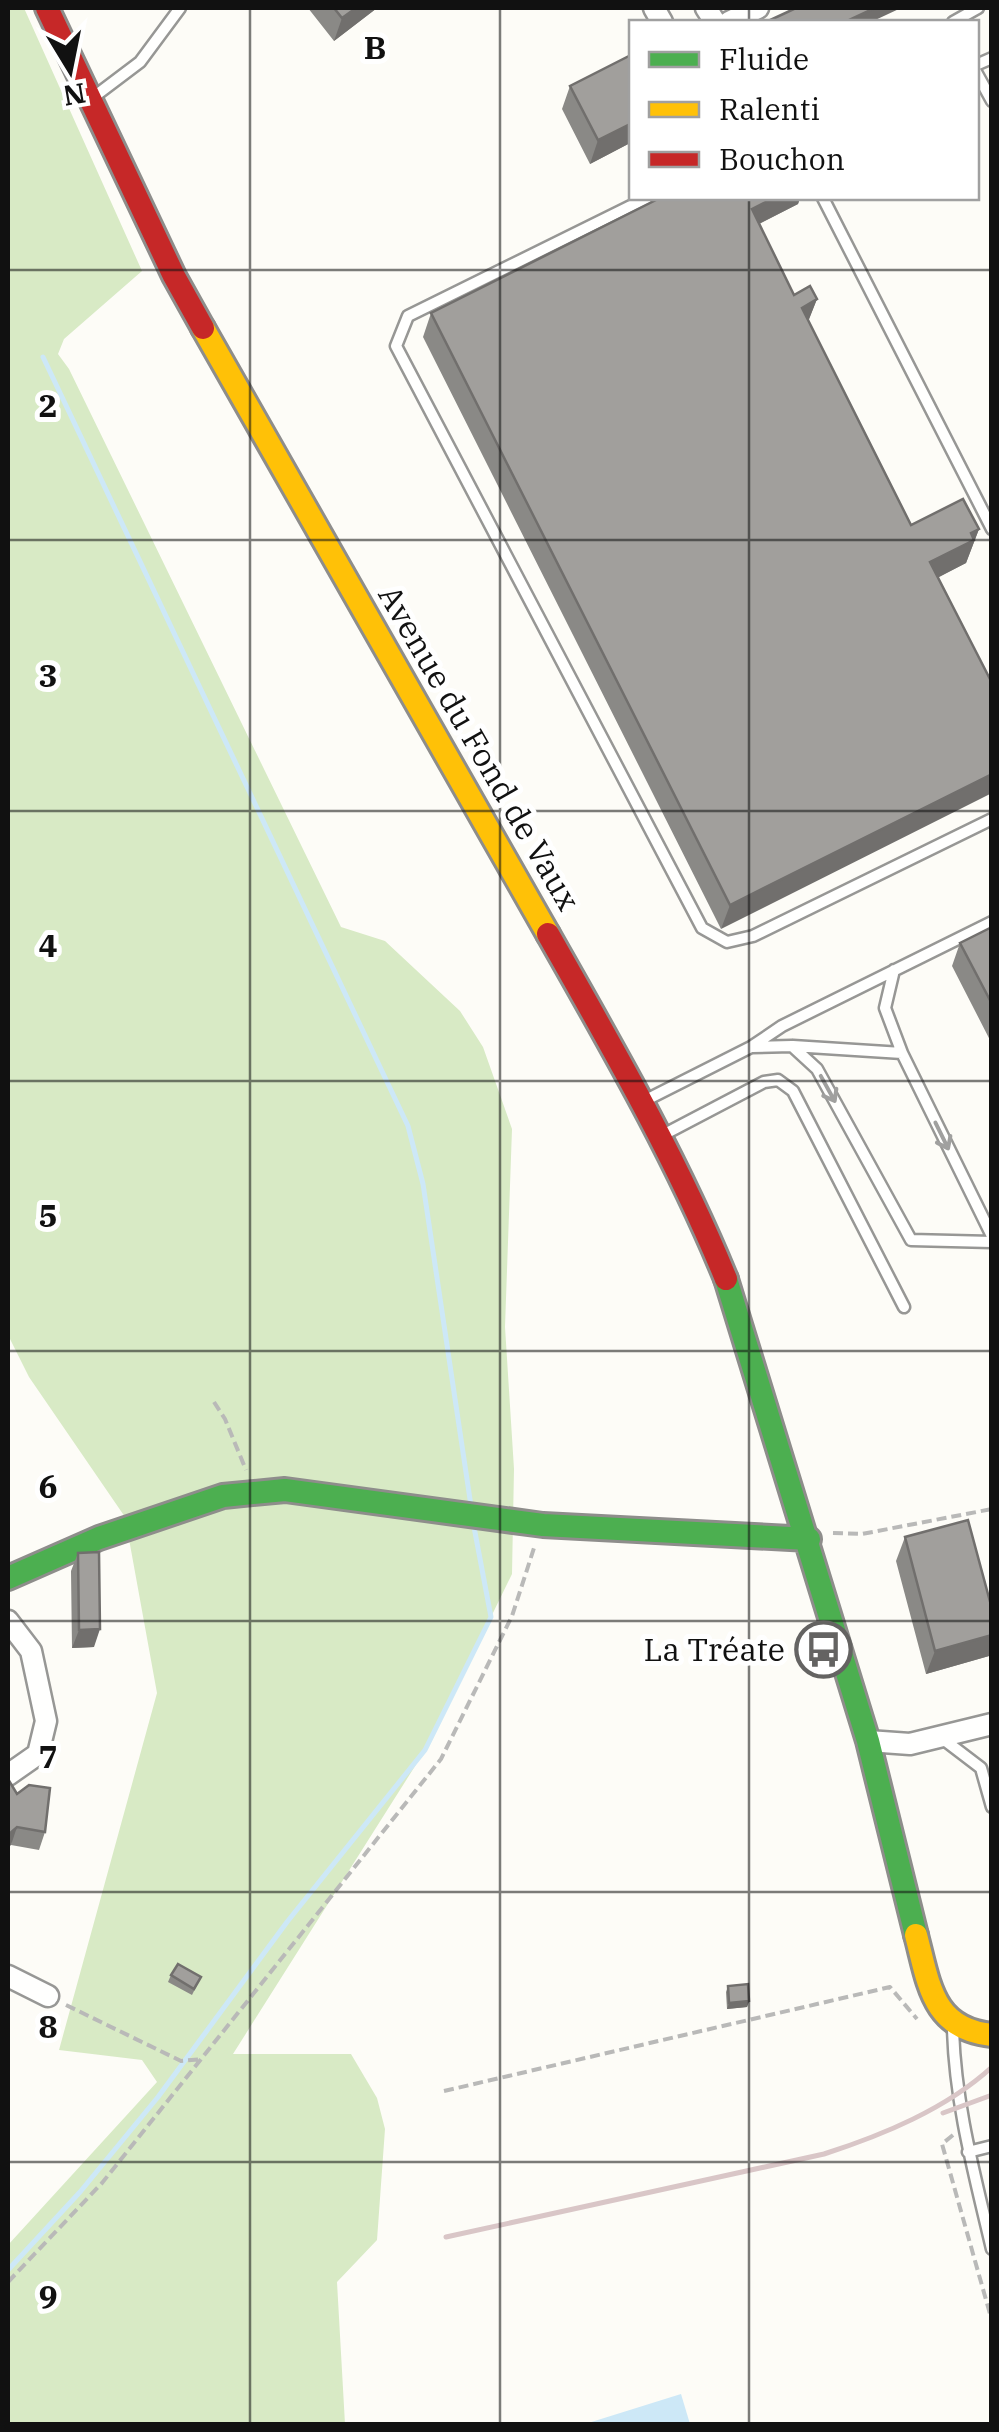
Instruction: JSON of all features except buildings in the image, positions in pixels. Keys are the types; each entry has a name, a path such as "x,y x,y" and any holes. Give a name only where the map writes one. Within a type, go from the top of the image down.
{"street":[{"name":"Avenue du Fond de Vaux","path":"48,8 174,276 643,1102 706,1230 734,1298 809,1539 868,1741 929,1984 938,2007 952,2025"},
{"path":"734,20 758,8"},
{"path":"8,1578 98,1538 223,1496 285,1490 544,1525 809,1539"},
{"path":"8,1622 31,1652 46,1722 38,1754 8,1775"},
{"path":"868,1741 910,1744 992,1724"},
{"path":"8,1976 48,1996"},
{"path":"952,2025 969,2034 992,2035"}],"lane":[{"path":"90,100 140,62 180,8"},
{"path":"979,75 992,101"},
{"path":"644,200 408,316 396,346 702,928 727,942 753,936 992,819"},
{"path":"824,200 992,528"},
{"path":"643,1102 751,1047 782,1026 992,922"},
{"path":"792,1046 818,1069 911,1240 992,1239 902,1052 886,1008 894,970"},
{"path":"751,1047 902,1052"},
{"path":"660,1136 764,1082 778,1080 793,1091 904,1307"},
{"path":"942,1738 986,1766 992,1807"},
{"path":"952,2025 968,2152 992,2249"},
{"path":"968,2152 992,2146"}],"path":[{"path":"214,1402 256,1493"},
{"path":"809,1539 831,1533 890,1530 992,1510"},
{"path":"8,2282 102,2183 440,1759 512,1616 544,1525"},
{"path":"444,2091 890,1987 928,2030"},
{"path":"48,1996 181,2061 203,2059"},
{"path":"964,2125 942,2144 992,2321"}],"green space":[{"path":"8,8 24,8 142,271 64,339 58,354 69,369 341,927 385,941 460,1011 483,1047 512,1129 505,1327 514,1469 512,1574 429,1744 233,2054 351,2054 377,2098 385,2129 377,2240 337,2282 345,2424 8,2424 8,2245 157,2082 142,2060 59,2050 157,1693 125,1517 29,1377 8,1335"}],"water":[{"path":"681,2394 690,2424 585,2424"}],"waterway":[{"path":"43,357 408,1126 423,1184 471,1506"},
{"path":"8,2270 80,2192 158,2097 287,1922 425,1750 491,1617 474,1527"}],"railway":[{"path":"446,2237 824,2154 913,2119 955,2096 992,2067"},
{"path":"943,2113 992,2095"}],"traffic: fast":[{"path":"726,1279 868,1741 916,1935"},
{"path":"8,1578 99,1538 223,1496 285,1490 543,1525 809,1539"}],"traffic: slow":[{"path":"203,328 548,934"},
{"path":"916,1935 930,1987 945,2014 972,2031 992,2035"}],"traffic: jam":[{"path":"47,8 174,276 203,328"},
{"path":"548,934 665,1147 726,1279"}],"place":[{"name":"La Tréate","path":"824,1650"}]}
